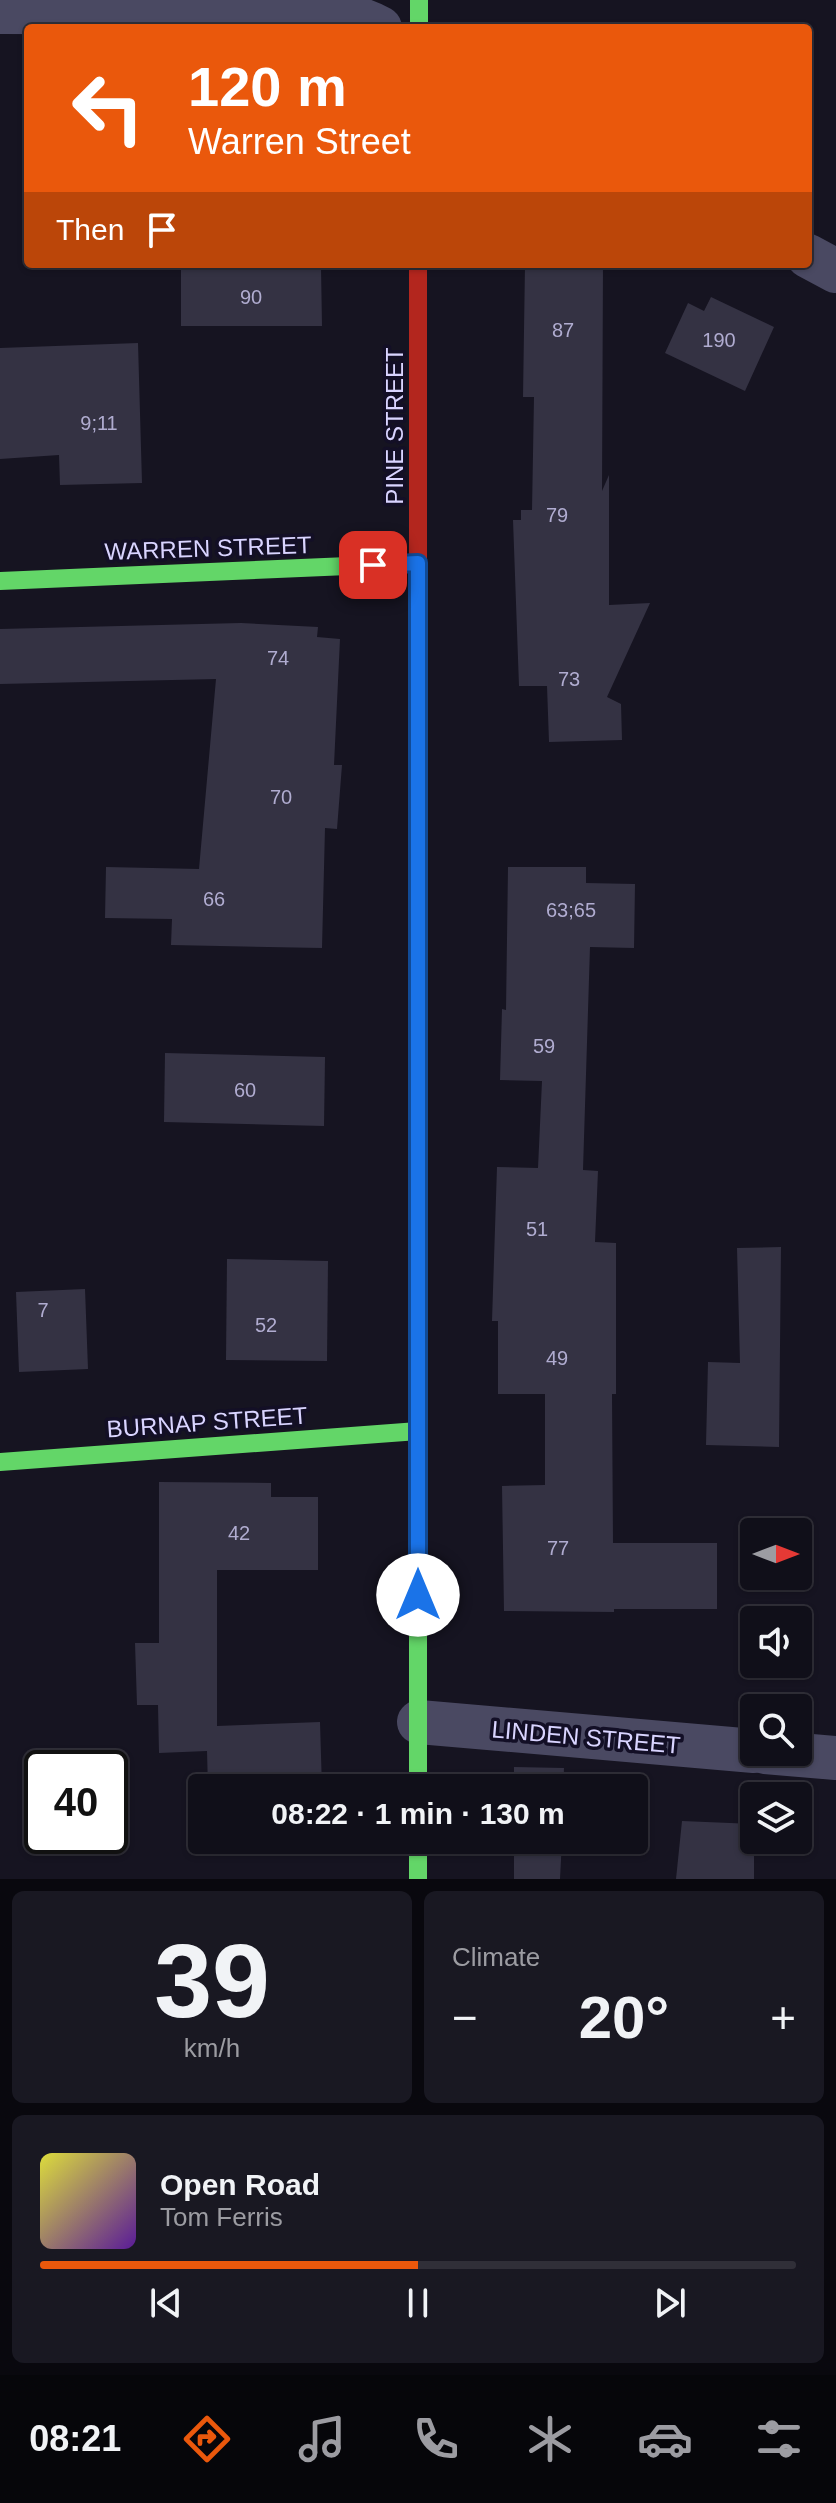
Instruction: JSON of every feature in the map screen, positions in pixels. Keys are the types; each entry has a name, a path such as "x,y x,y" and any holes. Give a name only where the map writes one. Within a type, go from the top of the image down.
{"street":[{"path":"419,0 419,24"},
{"path":"0,12 324,13 344,14 373,24"},
{"path":"812,258 836,271"},
{"name":"PINE STREET","path":"418,268 418,1774"},
{"name":"WARREN STREET","path":"0,581 418,563"},
{"name":"BURNAP STREET","path":"0,1462 418,1431"},
{"name":"LINDEN STREET","path":"419,1722 740,1750"},
{"path":"812,1756 836,1758"},
{"path":"418,1854 418,1879"}],"building":[{"path":"181,268 321,268 322,326 181,326"},
{"path":"525,268 603,268 602,491 609,475 609,605 650,603 607,697 621,704 622,740 549,742 547,686 519,686 513,520 521,520 521,510 532,510 534,397 523,397"},
{"path":"711,297 774,327 745,391 665,353 688,303 704,311"},
{"path":"138,343 142,483 60,485 59,455 0,459 0,348"},
{"path":"241,623 318,627 317,637 340,639 334,765 342,765 337,829 325,828 322,948 171,945 172,919 105,918 106,867 199,869 216,679 0,684 0,629"},
{"path":"508,867 586,867 586,883 635,884 634,948 590,947 583,1170 598,1171 595,1242 616,1243 616,1394 612,1394 613,1543 717,1543 717,1609 504,1611 502,1486 545,1485 545,1394 498,1394 498,1321 492,1321 497,1167 538,1168 542,1081 500,1080 502,1009 506,1010"},
{"path":"165,1053 325,1057 324,1126 164,1122"},
{"path":"781,1247 779,1447 706,1445 708,1362 740,1363 737,1248"},
{"path":"227,1259 328,1261 327,1361 226,1360"},
{"path":"85,1289 88,1369 19,1372 16,1292"},
{"path":"159,1482 271,1483 271,1497 318,1497 318,1570 217,1570 217,1726 320,1722 322,1774 208,1774 207,1751 159,1753 158,1705 137,1705 135,1643 159,1643"},
{"path":"514,1767 564,1768 564,1774 514,1774"},
{"path":"682,1821 740,1823 740,1854 754,1854 754,1879 676,1879"},
{"path":"514,1854 561,1854 560,1879 514,1879"}],"traffic: fast":[{"path":"419,0 419,24"},
{"path":"0,581 418,563"},
{"path":"418,1152 418,1774"},
{"path":"0,1462 418,1431"},
{"path":"418,1854 418,1879"}],"traffic: slow":[{"path":"418,595 418,1152"}],"traffic: jam":[{"path":"418,268 418,595"}],"route":[{"path":"373,565 418,563 418,1595"}]}
